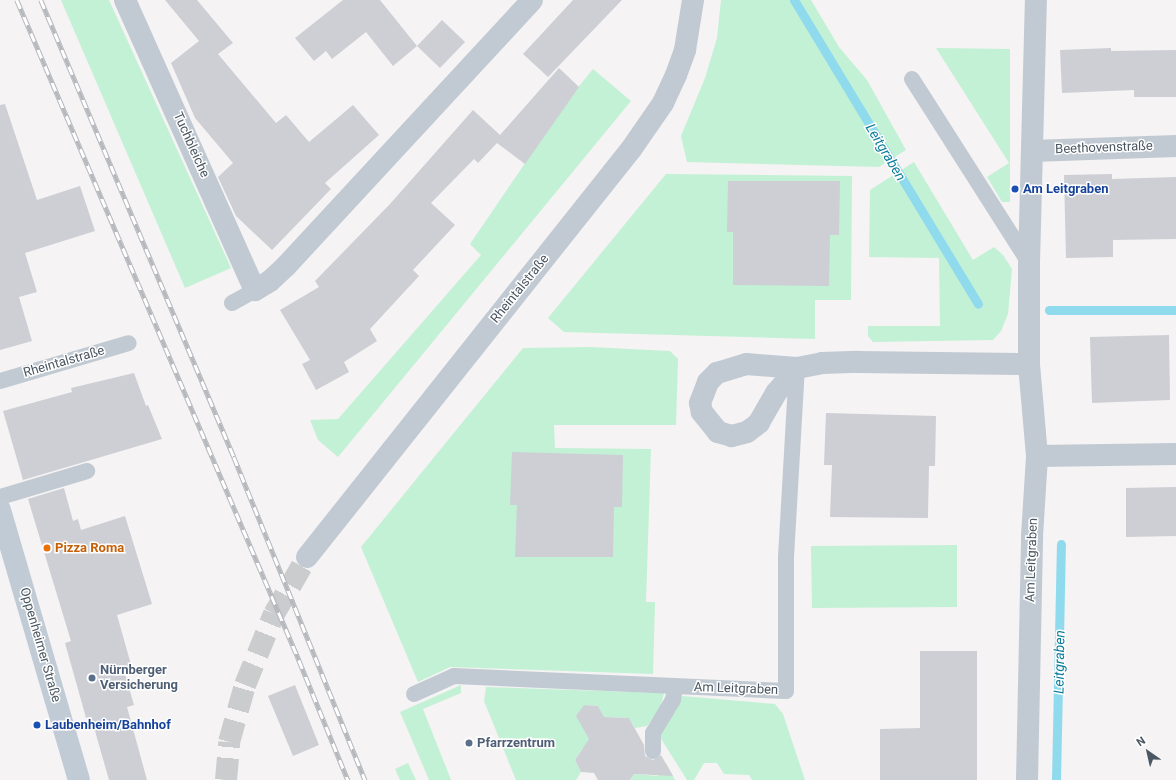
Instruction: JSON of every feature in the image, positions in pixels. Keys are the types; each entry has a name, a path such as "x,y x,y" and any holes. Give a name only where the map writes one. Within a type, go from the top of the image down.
{"main road":[{"name":"Oppenheimer Straße","path":"0,510 4,535 79,780"}],"street":[{"name":"Tuchbleiche","path":"125,0 256,290"},
{"path":"256,290 270,281 286,266 532,0"},
{"name":"Rheintalstraße","path":"307,557 632,148 663,103 676,76 685,50 692,0"},
{"name":"Am Leitgraben","path":"1027,780 1032,536 1037,456 1029,364 1028,263 1036,0"},
{"name":"Beethovenstraße","path":"1032,150 1176,146"},
{"name":"Am Leitgraben","path":"797,368 822,363 858,362 1029,364"},
{"path":"1037,456 1176,454"}],"lane":[{"path":"912,79 1028,263"},
{"path":"232,303 256,290"},
{"name":"Rheintalstraße","path":"0,381 129,343"},
{"name":"Am Leitgraben","path":"414,694 454,676 786,691 786,557 797,368"},
{"path":"0,497 87,471"},
{"path":"653,751 653,732 673,700 675,686"}],"green space":[{"path":"61,0 109,0 231,268 185,288"},
{"path":"721,0 811,0 839,47 867,80 906,150 879,167 687,162 681,136 705,78 717,38"},
{"path":"936,48 1010,49 1010,202 1002,202 987,177 1009,163"},
{"path":"593,69 631,101 338,457 318,440 310,420 338,419 481,255 470,244 570,97"},
{"path":"914,162 973,260 994,247 1003,255 1012,269 1008,314 1001,331 993,340 873,342 868,336 868,326 940,326 939,258 869,257 870,190"},
{"path":"666,174 852,176 851,300 815,300 815,339 564,332 548,318"},
{"path":"590,347 670,351 678,359 676,425 554,425 555,448 651,449 646,602 655,602 653,674 450,667 418,682 361,547 523,348"},
{"path":"957,545 957,607 812,608 811,546"},
{"path":"461,685 461,693 423,709 451,780 429,780 400,712"},
{"path":"486,687 664,693 660,709 647,726 635,728 629,718 604,717 598,706 584,705 595,749 582,749 575,760 581,772 576,780 516,780 484,701"},
{"path":"682,696 775,704 783,714 805,780 752,780 749,775 724,774 717,763 704,763 694,780 687,780 658,734"},
{"path":"408,763 416,780 400,780 395,769"},
{"path":"666,763 675,780 630,780 634,774 658,776"}],"building":[{"path":"165,0 197,0 233,43 218,54 276,123 286,115 309,142 353,105 379,135 325,183 331,189 272,250 236,216 218,177 233,163 195,118 171,63 199,41"},
{"path":"343,0 380,0 417,46 393,66 366,32 332,59 326,51 314,61 295,38"},
{"path":"573,0 622,0 548,77 523,54"},
{"path":"442,20 465,42 440,68 417,46"},
{"path":"1111,48 1111,51 1176,50 1176,97 1134,97 1134,90 1062,93 1060,50"},
{"path":"559,68 579,87 525,164 497,143 478,163 474,159 431,203 455,225 413,270 419,276 370,329 377,341 344,362 349,372 316,390 302,364 310,360 280,310 319,287 315,281 390,204 473,110 500,135"},
{"path":"5,104 37,200 80,186 95,231 25,253 37,292 19,297 32,341 0,350 0,105"},
{"path":"1112,174 1112,179 1176,177 1176,239 1113,240 1113,257 1066,258 1064,175"},
{"path":"728,181 840,181 839,235 830,235 829,286 733,285 733,232 727,232"},
{"path":"1169,335 1170,400 1092,403 1090,337"},
{"path":"134,373 146,406 148,405 162,439 23,480 3,411 72,392 71,388"},
{"path":"826,413 936,416 935,466 929,466 928,518 830,517 832,465 824,465"},
{"path":"512,452 623,455 622,507 614,507 613,557 515,557 517,505 510,505"},
{"path":"1176,487 1176,536 1126,537 1126,488"},
{"path":"64,488 73,521 78,519 81,530 125,516 152,604 117,615 132,668 124,670 134,705 127,707 147,780 109,780 91,717 86,718 65,643 71,641 28,499"},
{"path":"920,651 977,651 977,780 880,780 880,729 920,728"},
{"path":"295,685 319,745 293,756 268,696"},
{"path":"584,705 598,706 604,717 629,718 644,745 645,756 653,760 661,755 673,776 634,774 630,780 598,780 594,773 581,772 575,760 589,739 576,716"}],"waterway":[{"name":"Leitgraben","path":"794,0 978,304"},
{"path":"1049,310 1176,310"},
{"name":"Leitgraben","path":"1056,780 1061,544"}],"tunnel":[{"path":"226,780 229,742 245,685 274,614 307,557"}],"railway":[{"path":"17,0 299,660 348,780"},
{"path":"41,0 234,457 365,780"}],"place":[{"name":"Am Leitgraben","path":"1015,189"},
{"name":"Pizza Roma","path":"47,548"},
{"name":"Nürnberger Versicherung","path":"92,678"},
{"name":"Laubenheim/Bahnhof","path":"37,725"},
{"name":"Pfarrzentrum","path":"469,743"}]}
